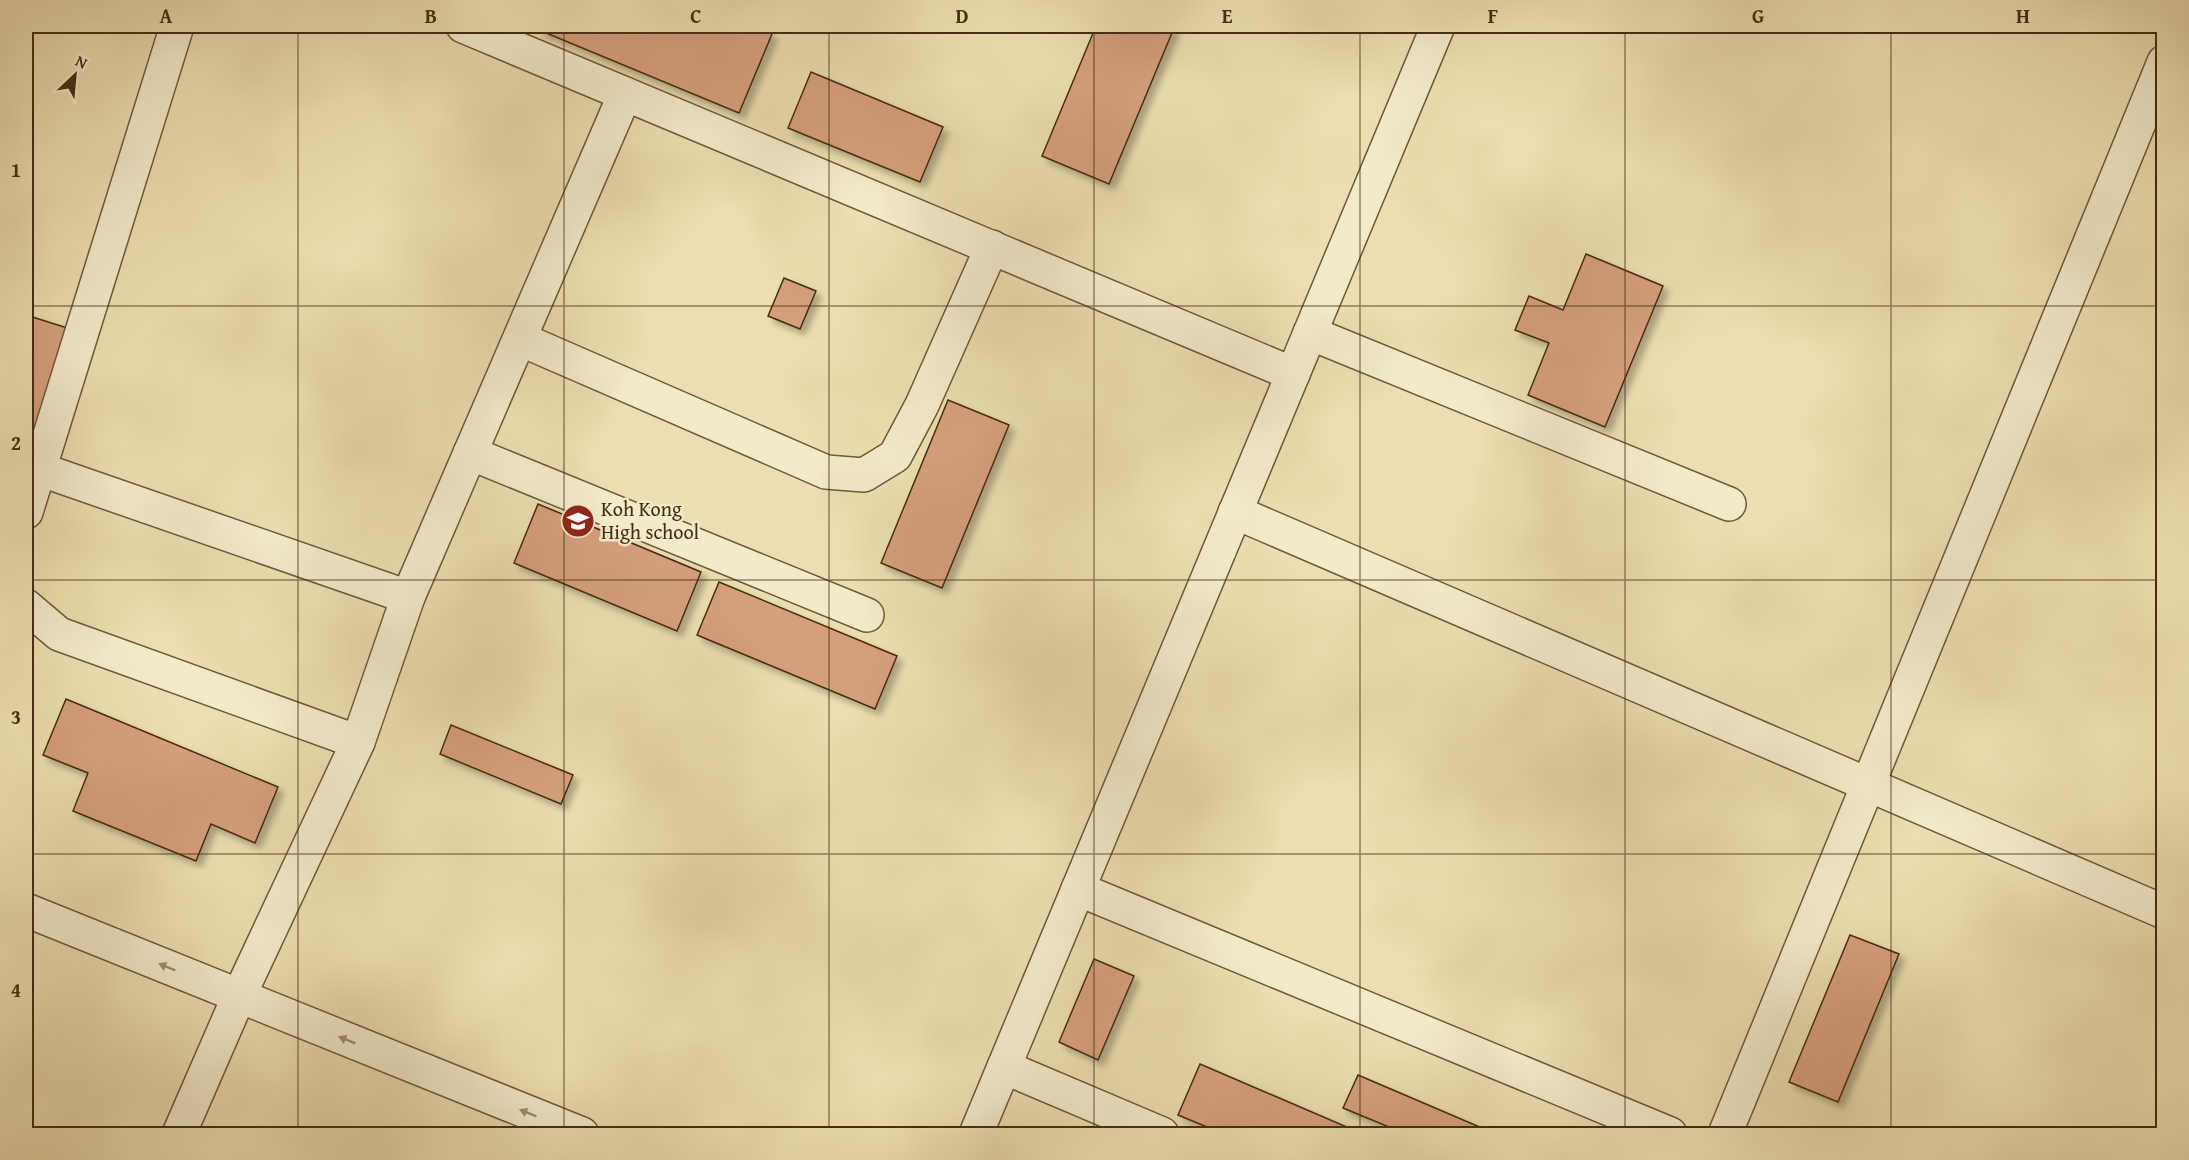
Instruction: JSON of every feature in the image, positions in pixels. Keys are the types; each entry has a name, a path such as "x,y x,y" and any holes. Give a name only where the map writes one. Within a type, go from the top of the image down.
{"street":[{"path":"26,512 177,26"},
{"path":"462,26 1293,374"},
{"path":"976,1134 1438,26"},
{"path":"1725,1134 2163,62"},
{"path":"179,1134 239,996 358,742 408,597 626,94"},
{"path":"520,339 826,472 864,475 895,456 922,405 992,247"},
{"path":"1310,333 1729,504"},
{"path":"470,453 867,615"},
{"path":"39,469 408,597"},
{"path":"1235,512 2163,912"},
{"path":"26,606 59,634 358,742"},
{"path":"1078,889 1670,1134"},
{"path":"26,910 582,1134"},
{"path":"1004,1067 1162,1134"}],"building":[{"path":"540,26 752,26 772,34 739,113 539,30"},
{"path":"1096,26 1167,26 1174,28 1109,184 1042,156"},
{"path":"811,72 943,127 920,182 788,128"},
{"path":"1586,254 1663,286 1605,427 1528,395 1549,343 1515,330 1529,296 1563,310"},
{"path":"784,278 816,291 800,329 768,316"},
{"path":"26,315 77,331 26,509"},
{"path":"948,400 1009,425 942,588 881,563"},
{"path":"538,504 701,572 677,631 514,563"},
{"path":"719,582 897,656 875,709 697,635"},
{"path":"66,699 278,787 255,843 211,824 196,861 73,811 88,773 43,755"},
{"path":"451,725 573,775 561,804 440,754"},
{"path":"1850,935 1899,954 1838,1102 1789,1082"},
{"path":"1094,959 1134,976 1098,1060 1059,1042"},
{"path":"1200,1064 1363,1134 1224,1134 1178,1115"},
{"path":"1358,1075 1496,1134 1406,1134 1343,1108"}],"place":[{"name":"Koh Kong High school","path":"578,521"}]}
